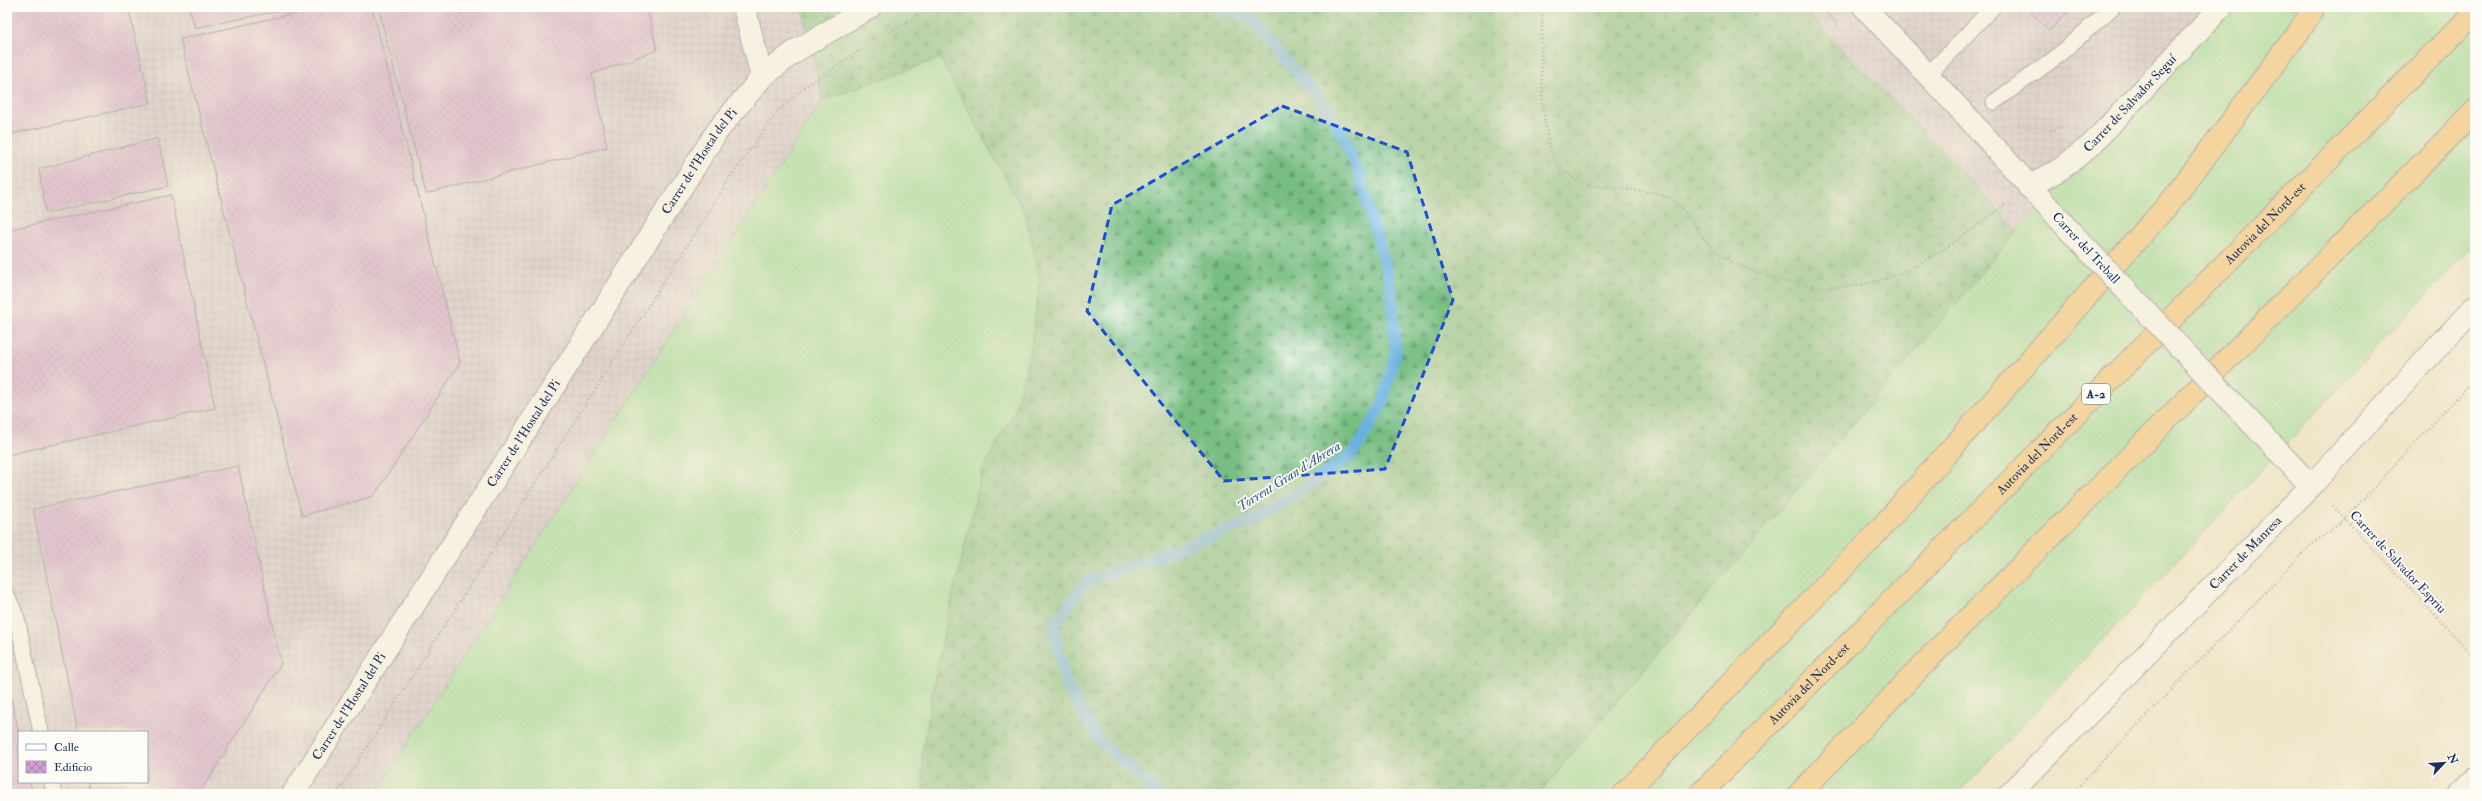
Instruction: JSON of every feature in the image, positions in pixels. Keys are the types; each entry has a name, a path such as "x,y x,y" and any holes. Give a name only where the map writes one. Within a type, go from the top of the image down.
{"highway":[{"path":"1624,794 1871,539 2173,199 2300,30 2314,7"},
{"name":"Autovia del Nord-est","path":"1700,794 2475,12"},
{"path":"1800,794 1943,644 2475,111"}],"street":[{"path":"744,7 762,77 797,50 870,7"},
{"name":"Carrer de Salvador Seguí","path":"2029,187 2062,168 2090,146 2221,7"},
{"name":"Carrer del Treball","path":"1869,9 2029,187 2311,486"},
{"name":"Carrer de l'Hostal del Pi","path":"292,794 718,130 762,77"},
{"name":"Carrer de Manresa","path":"2010,794 2311,486 2475,306"},
{"path":"2459,794 2475,779"}],"lane":[{"path":"1928,75 1993,7"},
{"path":"1994,102 2054,58 2113,7"},
{"path":"7,595 17,618 41,731"},
{"path":"52,783 54,794"}],"path":[{"path":"883,36 933,7"},
{"path":"1543,7 1542,102 1546,132 1556,162 1580,182 1661,194 1678,204 1698,232 1716,251 1735,263 1766,276 1810,287 1839,289 1900,275 1945,250 2029,187"},
{"path":"337,794 730,178 777,112 806,86 864,48"},
{"path":"1994,102 2019,126 2052,130 2067,124"},
{"path":"2071,794 2304,551 2344,520 2475,378"},
{"name":"Carrer de Salvador Espriu","path":"2326,510 2331,505 2475,658"}],"highlighted area":[{"path":"1282,106 1407,152 1453,300 1385,469 1224,481 1087,311 1112,205"}],"shaded area":[{"path":"7,7 802,7 823,100 375,794 7,794"},
{"path":"1801,7 2232,7 2018,230"}],"green space":[{"path":"802,7 1801,7 2018,230 1538,794 924,794 922,754 937,667 950,608 982,471 1016,408 1032,343 1040,277 1025,214 940,58 823,100"},
{"path":"2232,7 2475,7 2475,243 1958,794 1538,794 2018,230"},
{"path":"940,58 1025,214 1040,277 1032,343 1016,408 982,471 950,608 937,667 922,754 924,794 375,794 823,100"}],"building":[{"path":"7,7 128,7 151,103 7,135"},
{"path":"189,7 294,7 294,8 195,28"},
{"path":"324,7 372,7 460,363 374,496 302,516 180,39"},
{"path":"378,7 647,7 657,50 592,74 607,147 426,194"},
{"path":"2026,7 2073,7 2049,31"},
{"path":"158,138 168,186 46,213 39,169"},
{"path":"171,195 215,408 7,455 7,230"},
{"path":"238,466 281,664 199,794 90,794 88,783 148,783 148,731 78,731 33,509"},
{"path":"7,681 19,731 18,783 30,783 33,794 7,794"}],"waterway":[{"name":"Torrent Gran d'Abrera","path":"1158,794 1099,740 1066,685 1053,625 1088,580 1144,562 1254,520 1303,489 1353,454 1382,405 1396,351 1391,286 1357,168 1332,114 1249,17 1217,7"}]}
